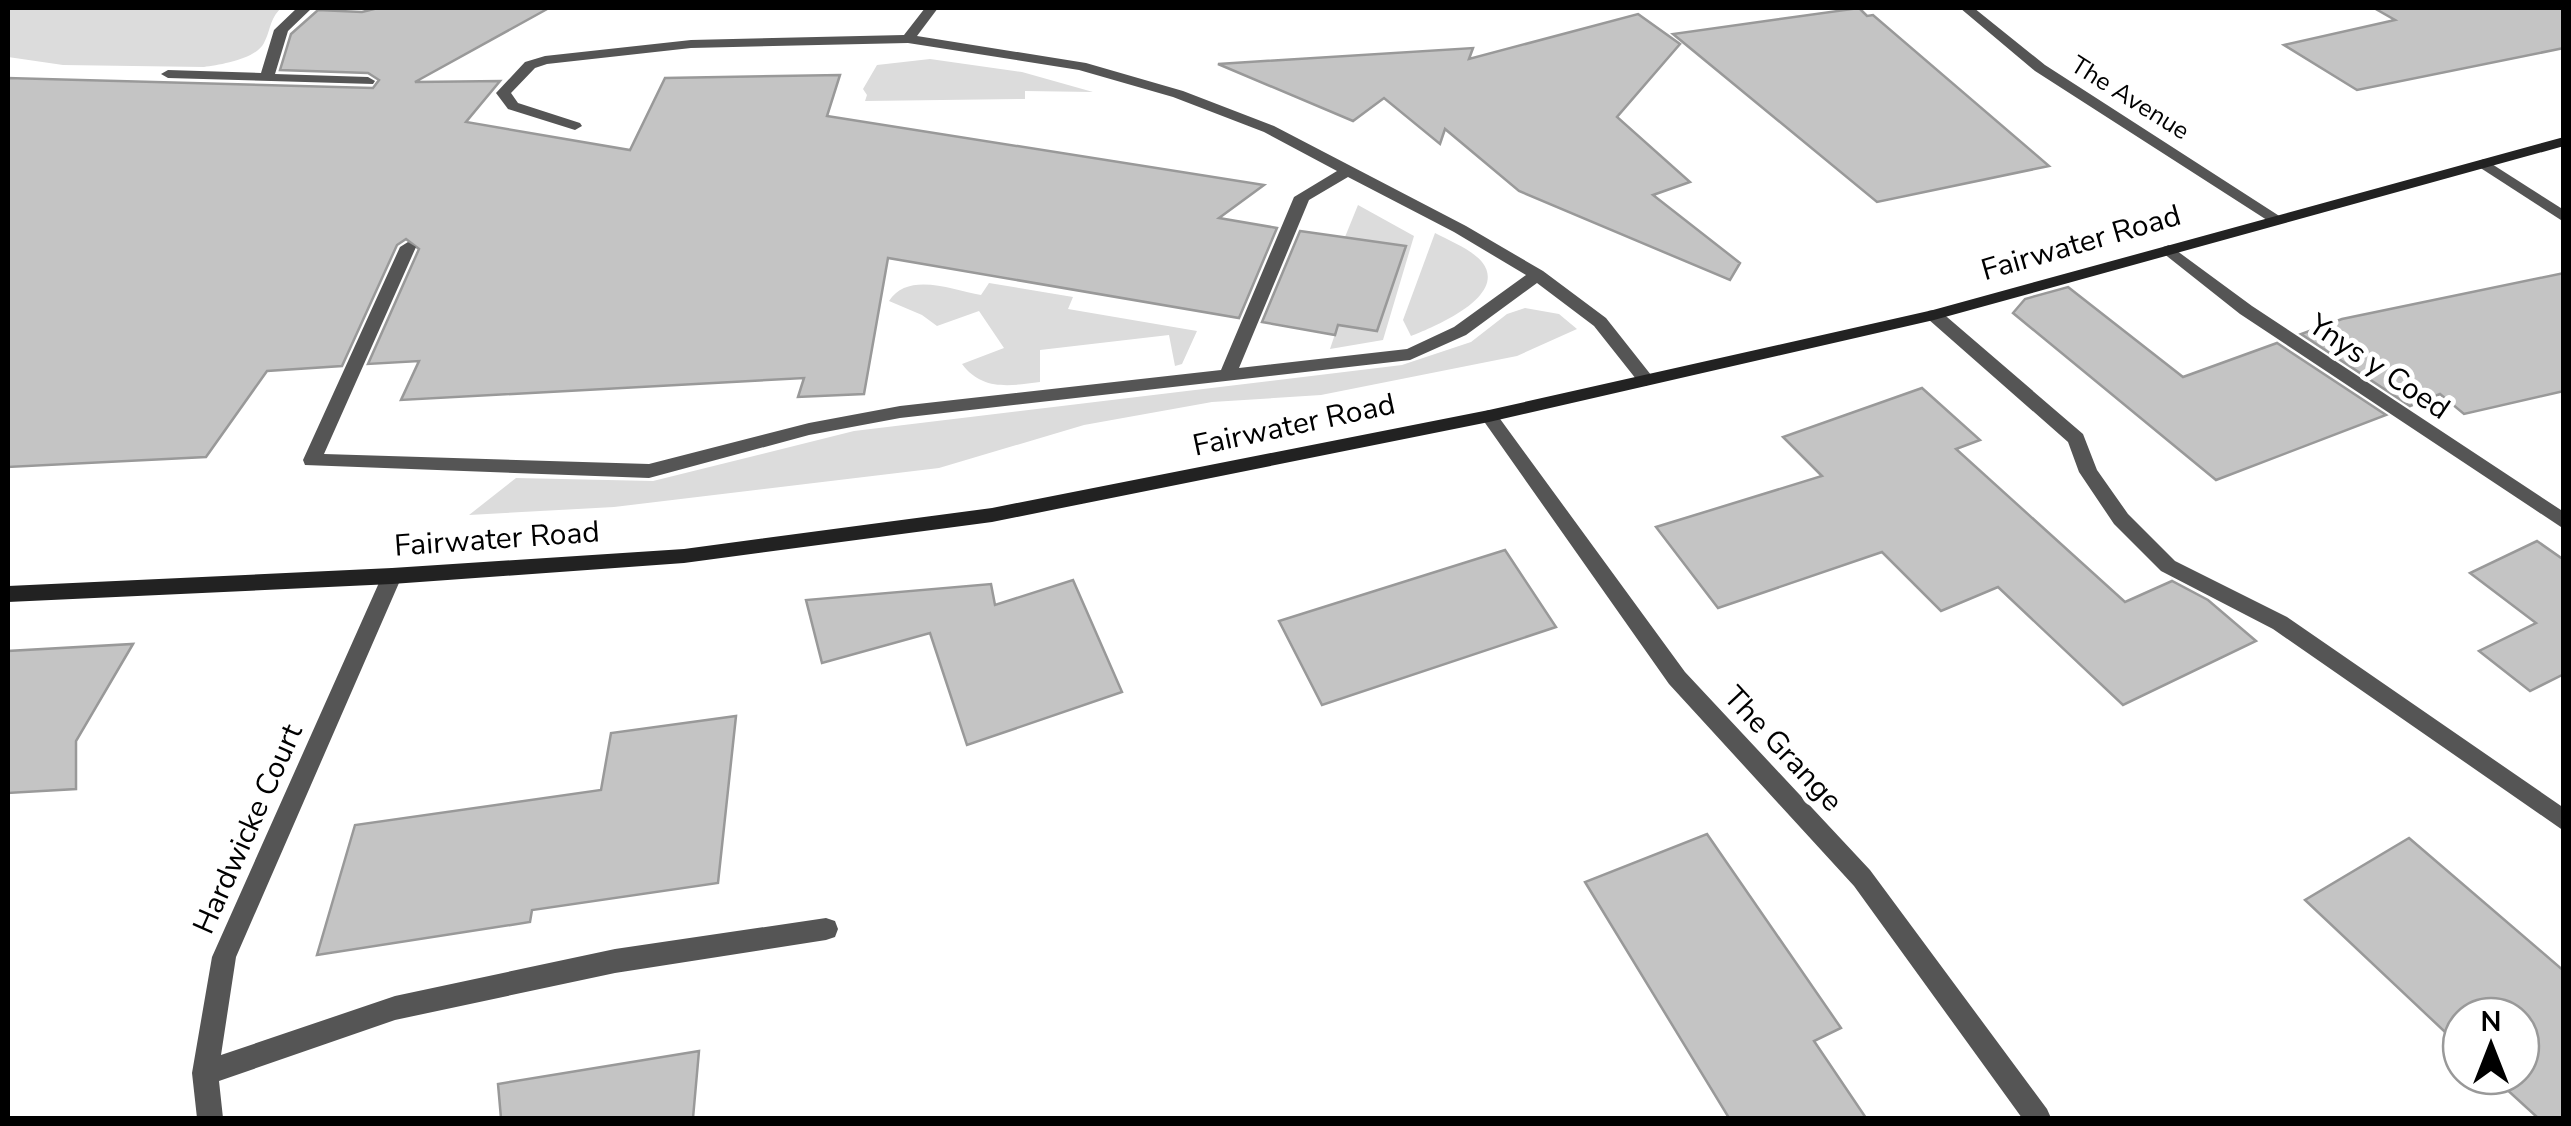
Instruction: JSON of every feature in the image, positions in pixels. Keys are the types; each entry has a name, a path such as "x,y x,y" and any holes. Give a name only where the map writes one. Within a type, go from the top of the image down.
{"street":[{"path":"267,77 274,37 289,18 304,8"},
{"path":"908,39 932,8"},
{"name":"The Avenue","path":"1966,8 2040,68 2276,219"},
{"path":"575,126 513,106 503,93 530,65 566,55 691,44 908,39 1080,66 1178,94 1269,129 1537,275 1600,322 1646,380"},
{"path":"168,74 368,80"},
{"name":"Fairwater Road","path":"8,594 392,576 684,556 992,515 1490,416 1934,314 2564,140"},
{"path":"2484,164 2564,217"},
{"path":"1227,376 1302,196 1347,171"},
{"path":"408,248 312,460 648,471 809,428 900,412 1410,354 1460,331 1537,275"},
{"name":"Ynys y Coed","path":"2169,250 2262,321 2564,522"},
{"path":"1934,314 2076,439 2088,472 2121,519 2168,566 2280,623 2564,821"},
{"name":"The Grange","path":"1490,416 1677,678 1862,878 2038,1118"},
{"name":"Hardwicke Court","path":"210,1118 205,1073 224,957 392,576"},
{"path":"205,1073 395,1008 615,962 826,929"}],"shaded area":[{"path":"8,8 281,8 260,49 237,60 204,67 63,65 8,57"},
{"path":"930,59 1022,72 1093,92 1025,91 1025,99 865,101 863,89 877,65"},
{"path":"1358,205 1414,236 1383,340 1330,349 1338,325 1377,331 1406,247 1345,237"},
{"path":"1435,233 1482,262 1488,275 1486,287 1465,308 1411,336 1403,320"},
{"path":"989,283 1073,297 1068,309 1197,331 1182,364 1175,366 1169,335 1040,350 1040,382 997,385 978,379 962,364 1004,348 979,311 937,326 889,301 907,287 932,285 981,295"},
{"path":"1525,308 1559,314 1577,329 1517,356 1321,395 1212,402 1084,425 939,468 614,507 469,515 516,478 653,481 854,431 1402,365 1471,342 1507,314"}],"building":[{"path":"378,8 549,8 415,82 500,81 466,122 630,150 665,78 840,75 827,116 1264,185 1219,218 1277,228 1239,318 888,258 864,394 798,397 804,378 401,400 419,361 368,364 419,249 406,239 397,245 342,366 267,371 206,457 8,467 8,78 373,88 379,80 368,73 280,70 291,34 318,10 362,12"},
{"path":"1859,8 1867,16 1873,15 2049,166 1877,202 1673,34"},
{"path":"2374,8 2564,8 2564,48 2357,90 2284,45 2395,20"},
{"path":"1638,14 1680,44 1617,117 1690,182 1653,195 1740,263 1730,280 1519,191 1445,129 1440,144 1384,98 1353,121 1218,64 1473,48 1469,59"},
{"path":"1300,231 1406,246 1377,331 1338,325 1335,335 1262,322"},
{"path":"2564,273 2564,391 2464,414 2440,394 2410,406 2301,334 2342,319"},
{"path":"2068,287 2183,377 2277,343 2386,415 2216,480 2013,313 2025,299"},
{"path":"1922,388 1980,440 1956,449 2125,602 2172,581 2208,600 2256,641 2123,705 1998,587 1941,611 1882,552 1718,608 1656,527 1822,476 1783,437"},
{"path":"2537,541 2564,560 2564,674 2530,691 2479,651 2536,623 2470,573"},
{"path":"1505,550 1556,627 1322,705 1279,621"},
{"path":"1073,580 1122,692 967,745 930,633 822,663 806,600 991,584 995,605"},
{"path":"133,644 76,741 76,789 8,793 8,651"},
{"path":"736,716 718,883 532,910 530,922 317,955 355,825 601,790 611,733"},
{"path":"1707,834 1841,1028 1814,1041 1866,1118 1729,1118 1585,882"},
{"path":"2409,838 2564,971 2564,1118 2538,1118 2514,1096 2541,1096 2541,996 2441,996 2441,1028 2305,900"},
{"path":"699,1051 693,1118 501,1118 498,1084"}]}
